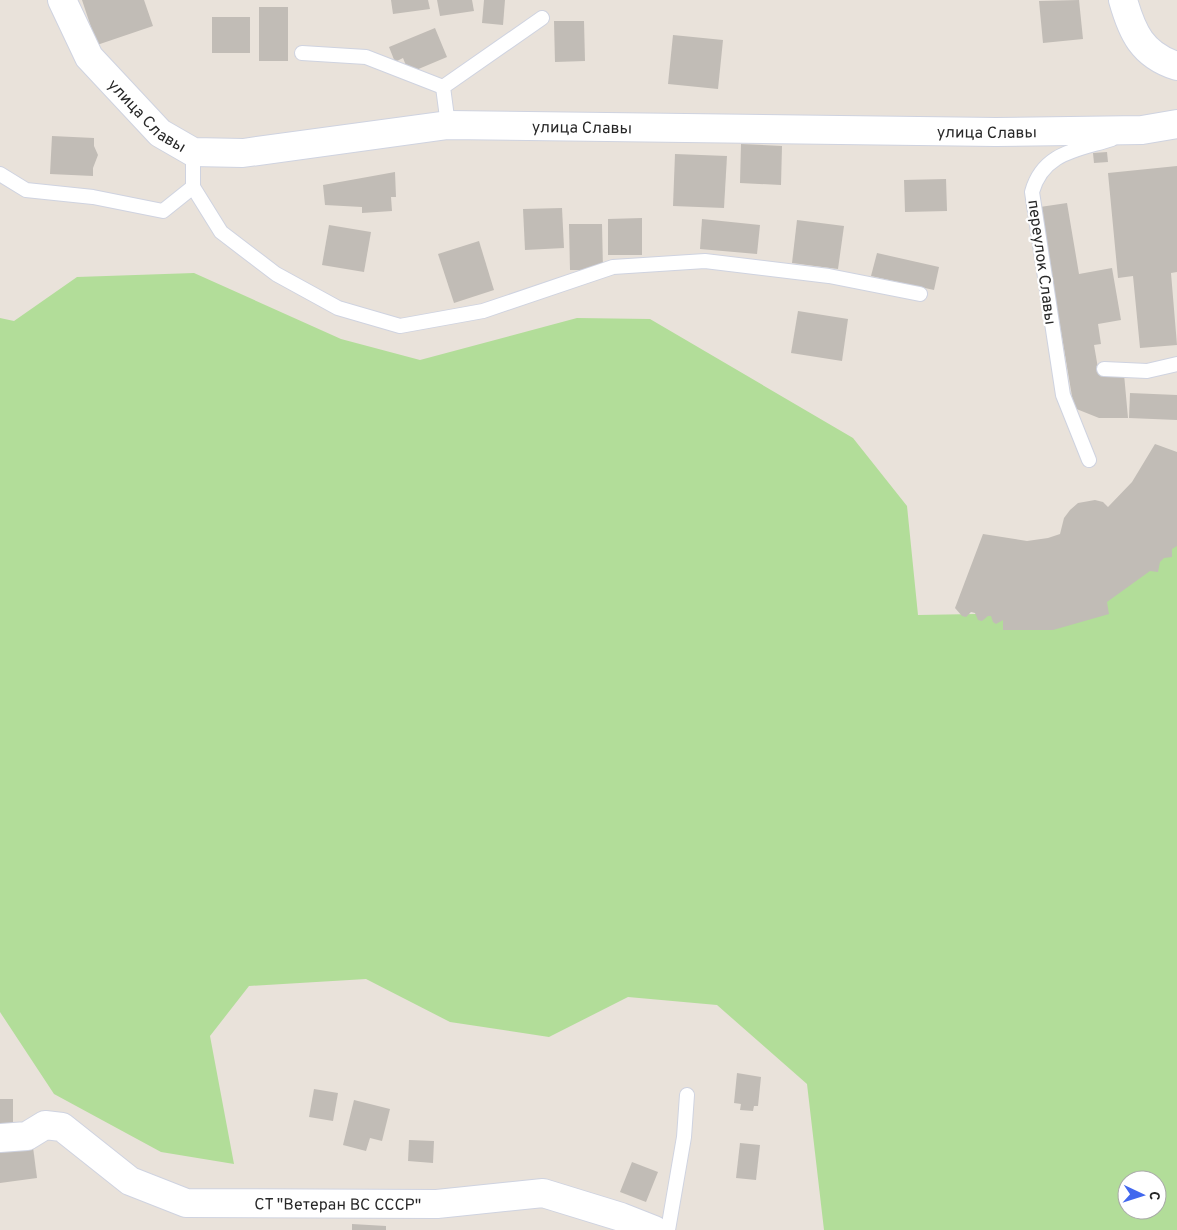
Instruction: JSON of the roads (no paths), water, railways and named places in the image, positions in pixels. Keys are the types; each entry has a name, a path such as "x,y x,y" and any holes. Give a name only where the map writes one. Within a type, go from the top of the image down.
{"street":[{"name":"улица Славы","path":"62,0 89,57 160,133 193,152 243,153 448,125 996,132 1142,130 1177,124"},
{"path":"1123,0 1131,28 1147,50 1177,66"},
{"name":"СТ \"Ветеран ВС СССР\"","path":"0,1138 28,1136 39,1128 52,1124 62,1126 130,1181 186,1203 437,1204 543,1193 621,1217 654,1230"}],"lane":[{"path":"443,86 542,18"},
{"path":"302,53 366,57 443,86"},
{"path":"443,86 448,125"},
{"name":"переулок Славы","path":"1089,460 1063,395 1032,192 1036,178 1046,164 1066,153 1142,130"},
{"path":"193,152 193,187 221,232 276,274 338,308 400,326 483,311 613,267 705,261 829,276 920,294"},
{"path":"0,174 26,190 93,198 164,211 193,187"},
{"path":"1104,369 1148,371 1177,364"},
{"path":"668,1230 684,1137 687,1095"}]}
